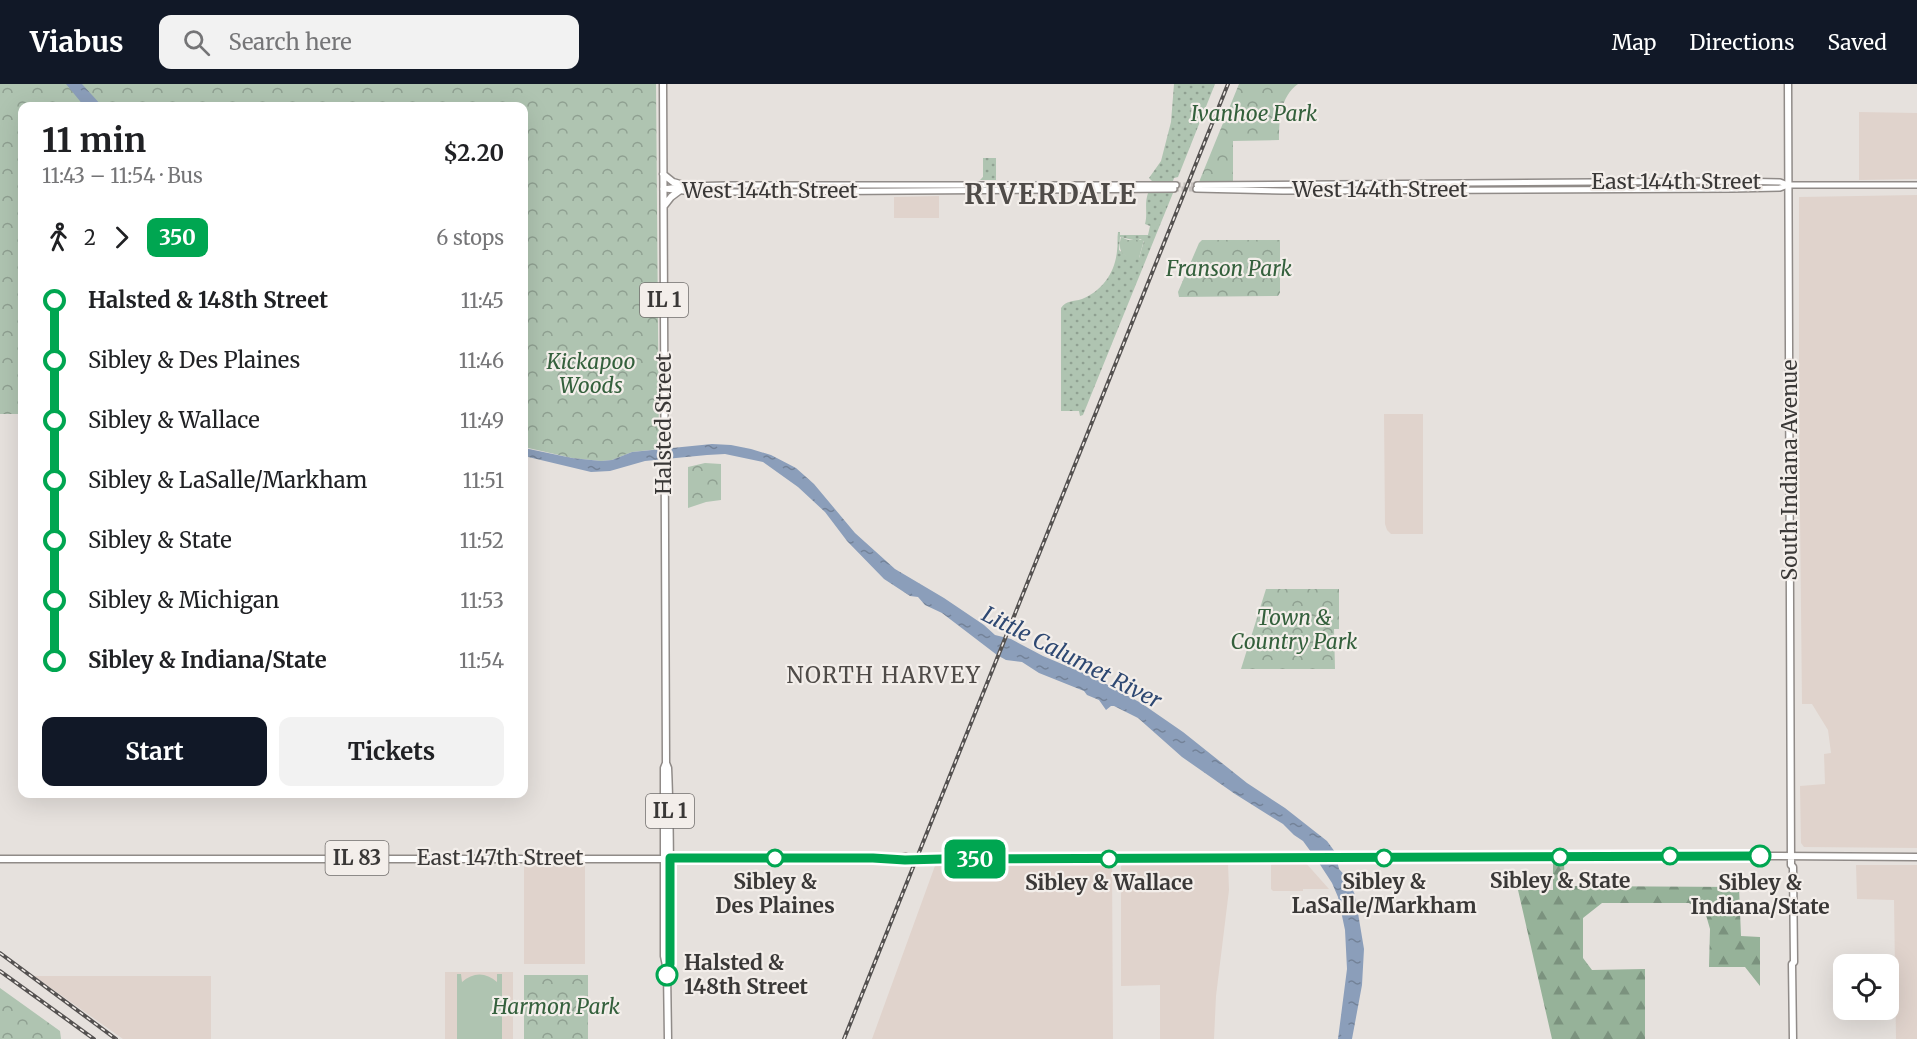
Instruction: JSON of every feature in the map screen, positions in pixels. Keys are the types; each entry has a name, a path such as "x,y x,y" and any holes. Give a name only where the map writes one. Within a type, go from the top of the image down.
{"main road":[{"name":"Halsted Street","path":"663,84 666,763 669,770 666,858 670,964 667,971 668,1038"},
{"name":"South Indiana Avenue","path":"1788,84 1790,865 1793,867 1794,909 1793,1039"},
{"path":"663,174 673,182 687,186"},
{"path":"663,207 679,191"},
{"path":"926,859 1917,857"},
{"name":"East 147th Street","path":"0,859 906,859"}],"street":[{"name":"East 144th Street","path":"1564,182 1732,181 1780,182 1788,185"},
{"name":"West 144th Street","path":"1564,182 1197,187 1283,191 1564,190"},
{"name":"East 144th Street","path":"1564,190 1780,188 1788,185 1917,185"},
{"name":"West 144th Street","path":"687,186 1175,187 679,191 663,189 687,186"}],"shaded area":[{"path":"1859,112 1917,113 1917,179 1859,180"},
{"path":"1917,195 1917,848 1804,847 1801,843 1800,786 1825,784 1824,754 1831,753 1828,730 1812,704 1802,704 1799,197"},
{"path":"939,196 939,218 894,218 894,197"},
{"path":"1384,414 1423,414 1423,534 1391,534 1385,524"},
{"path":"1194,862 1194,864 1228,863 1229,890 1216,996 1214,1039 1160,1039 1160,985 1121,986 1121,866 1123,864"},
{"path":"1305,862 1329,889 1273,891 1271,889 1271,865 1273,863"},
{"path":"936,863 1112,863 1113,1039 872,1039"},
{"path":"524,864 585,864 585,964 524,964"},
{"path":"1856,865 1917,865 1917,1039 1896,1039 1896,1020 1899,1020 1899,954 1895,954 1894,900 1857,899"},
{"path":"445,972 513,972 513,1039 445,1039"},
{"path":"34,976 211,976 211,1039 123,1039"}],"green space":[{"name":"Kickapoo Woods","path":"0,84 656,84 659,449 632,452 612,460 601,461 572,458 528,448 528,102 18,102 18,414 0,414"},
{"path":"1174,84 1215,84 1178,177 1173,181 1152,181 1149,178 1161,161 1171,122"},
{"name":"Ivanhoe Park","path":"1239,84 1298,84 1287,95 1284,102 1280,117 1279,140 1233,141 1233,182 1199,182"},
{"path":"983,158 996,158 996,180 980,180 983,177"},
{"path":"1148,193 1173,193 1083,415 1080,416 1079,411 1061,411 1061,308 1067,302 1089,296 1106,280 1116,259 1118,232 1120,235 1148,235 1150,226 1145,224","holes":["1120,237 1138,241 1140,239 1144,241 1139,258 1125,255 1119,250"]},
{"path":"1121,237 1128,240 1144,240 1139,258 1122,254"},
{"name":"Franson Park","path":"1202,240 1280,240 1280,293 1278,296 1179,297 1178,292"},
{"path":"705,463 721,464 721,500 688,508 688,467"},
{"name":"Town & Country Park","path":"1266,589 1339,589 1339,629 1334,629 1335,669 1241,669"},
{"path":"1553,863 1564,863 1565,886 1739,887 1741,936 1760,937 1760,986 1745,967 1709,967 1710,929 1706,915 1689,903 1602,903 1583,918 1583,958 1592,970 1645,969 1645,1039 1552,1039 1518,890 1553,890"},
{"path":"457,974 461,974 462,982 471,976 480,974 497,982 497,974 502,974 502,1039 457,1039"},
{"name":"Harmon Park","path":"524,975 588,975 588,1039 524,1039"},
{"path":"0,988 60,1031 61,1039 0,1039"}],"water":[{"path":"66,84 82,84 98,102 81,102"},
{"path":"712,444 731,445 771,455 796,468 814,484 855,533 895,569 944,598 995,635 1011,639 1043,656 1095,678 1141,703 1327,841 1335,852 1339,869 1348,879 1355,895 1364,949 1362,985 1352,1039 1338,1039 1347,969 1345,930 1338,897 1332,883 1303,841 1283,824 1182,757 1138,718 1114,706 1106,710 1099,700 1087,695 1084,691 1039,673 1022,662 1006,660 942,613 925,605 918,597 910,596 884,579 847,541 825,512 798,487 763,462 725,454 707,455 645,461 610,471 591,472 528,457 528,449 572,458 601,461 612,460 632,452"}],"tunnel":[{"path":"1176,185 1197,185"},
{"path":"1174,189 1196,189"},
{"path":"906,857 927,857"}],"railway":[{"path":"844,1039 1228,84"},
{"path":"0,953 116,1039"},
{"path":"0,971 94,1039"}],"bus line":[{"name":"350","path":"667,975 670,964 670,858 926,860 1760,856"}],"place":[{"name":"Sibley & Indiana/State","path":"1760,856"},
{"name":"Sibley & State","path":"1560,857"},
{"name":"Sibley & Des Plaines","path":"775,858"},
{"name":"Sibley & LaSalle/Markham","path":"1384,858"},
{"name":"Sibley & Wallace","path":"1109,859"},
{"name":"Halsted & 148th Street","path":"667,975"}],"district":[{"name":"RIVERDALE","path":"1051,195"},
{"name":"NORTH HARVEY","path":"884,675"}],"water label":[{"name":"Little Calumet River","path":"1072,657"}]}
